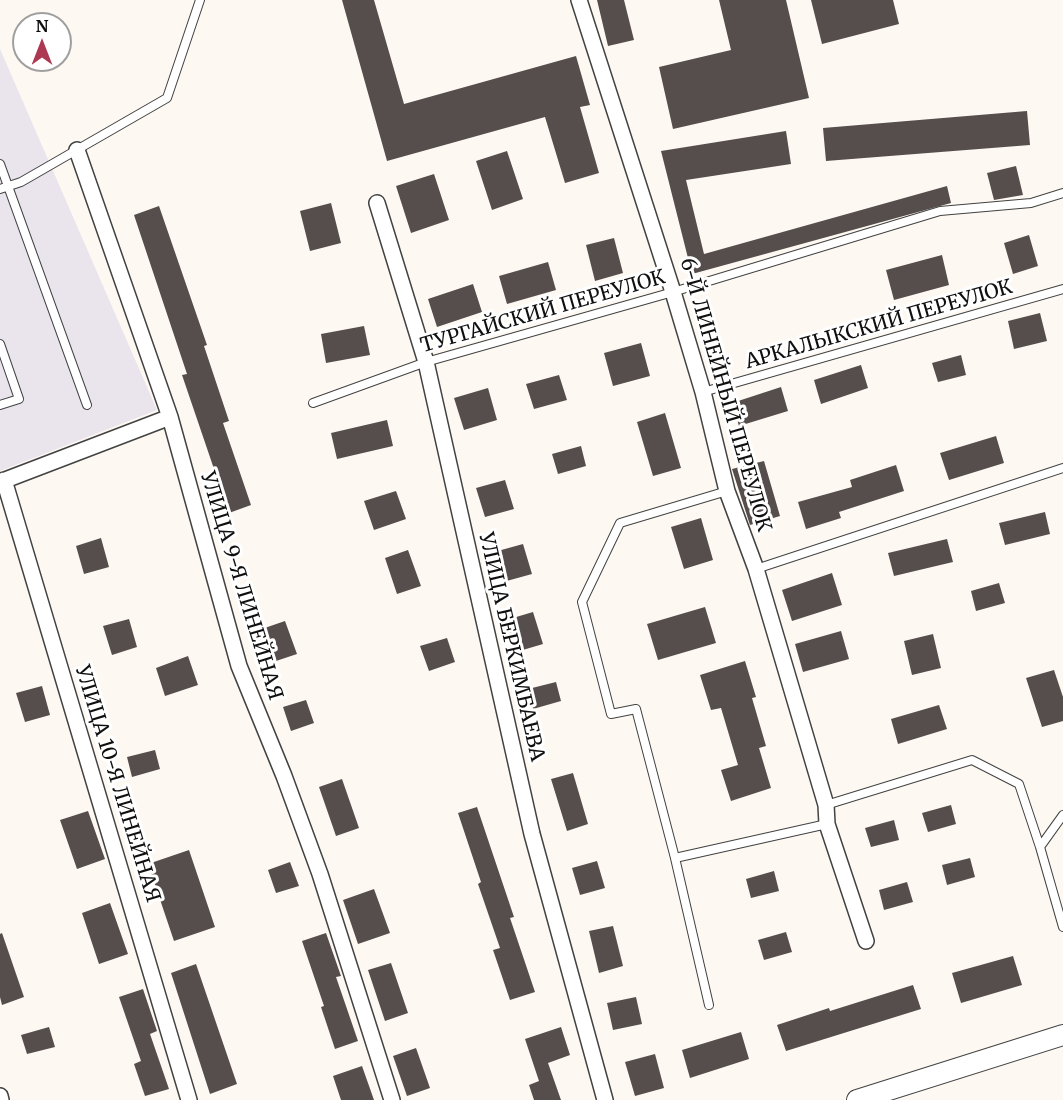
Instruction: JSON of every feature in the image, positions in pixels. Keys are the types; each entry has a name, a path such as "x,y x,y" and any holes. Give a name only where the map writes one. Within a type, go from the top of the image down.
{"street":[{"name":"6-Й ЛИНЕЙНЫЙ ПЕРЕУЛОК","path":"579,0 704,392 727,491 756,569 826,805 827,824 866,941"},
{"name":"УЛИЦА 9-Я ЛИНЕЙНАЯ","path":"77,150 170,417 239,666 284,776 320,874 393,1100"},
{"name":"УЛИЦА БЕРКИМБАЕВА","path":"377,203 426,362 531,834 605,1100"},
{"path":"2,481 170,417"},
{"name":"УЛИЦА 10-Я ЛИНЕЙНАЯ","path":"2,481 189,1100"},
{"path":"857,1100 1063,1035"},
{"path":"0,1096 2,1100"}],"lane":[{"path":"4,188 21,182 167,98 200,0"},
{"path":"0,164 4,188 87,405"},
{"name":"ТУРГАЙСКИЙ ПЕРЕУЛОК","path":"313,403 426,362 673,292 940,211 1031,203 1063,193"},
{"name":"АРКАЛЫКСКИЙ ПЕРЕУЛОК","path":"704,392 1063,289"},
{"path":"0,405 19,399 1,349"},
{"path":"756,569 1063,468"},
{"path":"709,1005 675,858 636,709 611,714 582,602 620,523 727,491"},
{"path":"826,805 972,760 1019,784 1063,927"},
{"path":"1040,847 1063,815"},
{"path":"675,858 827,824"}],"shaded area":[{"path":"0,49 157,410 0,471"}],"building":[{"path":"342,0 374,0 404,104 576,56 590,105 580,107 599,173 565,183 545,117 387,161"},
{"path":"597,0 624,0 634,40 608,46"},
{"path":"719,0 786,0 809,98 673,129 659,67 731,50"},
{"path":"811,0 893,0 899,24 822,44"},
{"path":"1027,111 1030,145 826,161 823,128"},
{"path":"786,131 791,164 686,180 704,254 947,186 951,203 692,274 661,151"},
{"path":"507,151 523,199 492,210 476,161"},
{"path":"1016,166 1023,195 994,200 987,173"},
{"path":"434,174 449,220 411,233 396,186"},
{"path":"331,203 341,243 310,251 300,211"},
{"path":"159,206 207,345 204,346 229,421 223,423 251,505 229,513 182,375 187,374 134,215"},
{"path":"1029,235 1038,266 1013,274 1004,243"},
{"path":"614,238 623,273 595,281 586,245"},
{"path":"942,255 949,285 894,300 886,270"},
{"path":"548,262 556,290 507,304 499,276"},
{"path":"473,284 482,312 437,327 428,299"},
{"path":"1040,313 1047,341 1014,349 1008,321"},
{"path":"364,326 370,355 326,363 321,334"},
{"path":"641,343 650,376 613,386 604,353"},
{"path":"961,355 966,375 938,382 932,363"},
{"path":"861,365 868,388 821,404 814,380"},
{"path":"559,375 567,400 534,409 526,384"},
{"path":"781,387 788,411 739,426 732,403"},
{"path":"488,388 497,420 464,430 454,398"},
{"path":"665,413 681,468 653,476 637,422"},
{"path":"387,420 393,446 337,459 331,433"},
{"path":"996,436 1004,463 949,480 940,453"},
{"path":"581,446 586,466 558,474 552,454"},
{"path":"764,461 780,516 750,525 732,469"},
{"path":"896,465 904,491 839,512 841,518 806,529 798,502 852,487 850,480"},
{"path":"505,480 514,509 485,517 476,488"},
{"path":"396,491 406,519 374,530 364,501"},
{"path":"1045,512 1050,534 1005,545 999,523"},
{"path":"701,518 713,560 684,569 671,527"},
{"path":"101,538 109,567 84,574 76,546"},
{"path":"947,539 953,562 894,576 888,553"},
{"path":"523,544 532,574 503,582 494,552"},
{"path":"408,550 421,586 397,594 385,558"},
{"path":"832,573 842,605 792,621 782,590"},
{"path":"999,583 1005,603 976,611 971,591"},
{"path":"705,607 716,643 658,660 647,624"},
{"path":"533,612 543,644 516,652 506,620"},
{"path":"129,619 137,647 112,655 103,626"},
{"path":"285,621 297,654 264,665 253,632"},
{"path":"841,631 849,659 803,672 795,644"},
{"path":"933,634 941,668 912,675 904,641"},
{"path":"447,638 455,662 429,671 420,646"},
{"path":"188,656 198,685 165,696 156,668"},
{"path":"745,661 756,697 752,698 766,746 759,748 771,788 731,801 721,770 738,765 721,708 711,710 700,675"},
{"path":"1054,670 1063,697 1063,721 1042,727 1026,678"},
{"path":"556,682 561,701 533,709 528,689"},
{"path":"42,686 50,715 25,722 16,693"},
{"path":"306,700 314,723 291,731 283,707"},
{"path":"939,705 947,729 898,744 891,719"},
{"path":"155,750 160,769 132,777 127,757"},
{"path":"573,773 588,824 567,831 551,779"},
{"path":"342,779 359,828 336,836 319,787"},
{"path":"951,805 956,824 928,832 922,813"},
{"path":"477,807 514,917 510,918 535,992 510,1000 493,950 500,948 478,884 481,882 458,813"},
{"path":"88,811 105,859 77,869 60,820"},
{"path":"894,820 899,840 871,847 865,828"},
{"path":"189,850 215,927 174,941 148,864"},
{"path":"970,858 975,877 947,885 942,865"},
{"path":"597,861 605,888 580,895 572,868"},
{"path":"290,862 299,886 276,893 268,870"},
{"path":"774,871 779,891 751,898 746,879"},
{"path":"907,882 913,902 884,910 879,890"},
{"path":"374,889 390,933 358,944 343,900"},
{"path":"110,903 128,954 99,964 82,913"},
{"path":"613,926 623,966 599,973 589,931"},
{"path":"786,932 792,952 764,960 758,940"},
{"path":"2,933 24,997 2,1005 0,934"},
{"path":"326,933 341,976 336,977 358,1041 335,1049 321,1007 324,1006 302,941"},
{"path":"1013,956 1022,985 961,1003 952,973"},
{"path":"391,963 408,1013 385,1021 368,970"},
{"path":"196,964 237,1084 210,1094 171,973"},
{"path":"913,985 921,1009 786,1051 777,1025"},
{"path":"143,989 157,1031 150,1034 169,1089 145,1096 134,1064 141,1061 119,997"},
{"path":"636,997 642,1024 613,1030 607,1003"},
{"path":"49,1027 55,1047 27,1054 21,1035"},
{"path":"561,1027 570,1055 548,1063 561,1100 534,1100 529,1085 539,1081 525,1039"},
{"path":"741,1032 749,1059 690,1078 682,1050"},
{"path":"416,1048 430,1088 407,1096 393,1056"},
{"path":"655,1054 664,1088 635,1096 625,1062"},
{"path":"362,1066 374,1100 341,1100 333,1076"}]}
